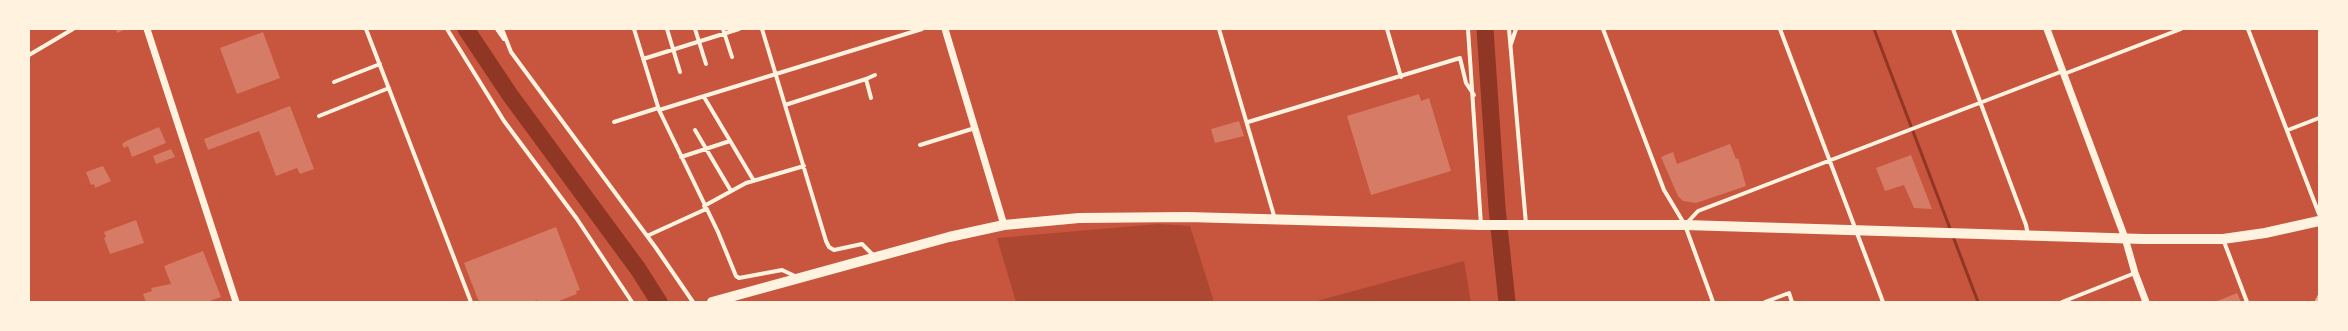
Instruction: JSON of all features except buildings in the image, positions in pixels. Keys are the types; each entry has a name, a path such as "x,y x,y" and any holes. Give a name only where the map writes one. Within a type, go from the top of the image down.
{"highway":[{"path":"712,302 874,256 1004,225 1079,218 1118,217 1484,225 1685,225 1964,235 2125,238 2223,238 2265,234 2319,221"}],"street":[{"path":"29,56 73,29"},
{"path":"147,29 236,302"},
{"path":"366,29 472,302"},
{"path":"447,29 504,121 577,219 632,302"},
{"path":"497,29 542,95 647,236 693,302"},
{"path":"502,29 506,43"},
{"path":"634,29 659,109 736,276 739,278 782,270 797,278"},
{"path":"666,29 680,72"},
{"path":"695,29 706,64"},
{"path":"643,58 698,42 724,31 739,29"},
{"path":"762,29 829,247 840,249 862,244 874,256"},
{"path":"614,122 704,97 922,29"},
{"path":"945,29 1004,225"},
{"path":"1219,29 1248,122 1275,220"},
{"path":"1387,29 1401,77"},
{"path":"1468,29 1484,225"},
{"path":"1510,29 1526,224"},
{"path":"1511,44 1516,29"},
{"path":"1603,29 1664,190 1685,225 1713,302"},
{"path":"1780,29 1883,302"},
{"path":"1953,29 2026,224 2028,236"},
{"path":"2047,29 2125,238 2135,273 2146,302"},
{"path":"1685,225 1698,211 2180,29"},
{"path":"2248,29 2319,214"},
{"path":"724,31 732,57"},
{"path":"1248,122 1460,58 1466,83 1474,94"},
{"path":"334,82 380,64"},
{"path":"785,105 875,75"},
{"path":"866,79 871,98"},
{"path":"318,116 389,88"},
{"path":"704,97 754,181"},
{"path":"2288,130 2319,118"},
{"path":"920,145 975,128"},
{"path":"696,130 730,191"},
{"path":"681,157 730,141"},
{"path":"647,236 705,208 730,191 754,181 804,166"},
{"path":"2223,238 2247,302"},
{"path":"2062,302 2135,273"},
{"path":"1765,302 1788,293 1792,302"}],"shaded area":[{"path":"1158,224 1190,226 1214,302 1016,302 997,238"},
{"path":"1464,261 1471,302 1313,302"}],"waterway":[{"path":"466,29 510,95 638,269 659,302"},
{"path":"1485,29 1497,208 1507,302"},
{"path":"1874,29 1978,302"}],"railway":[{"path":"2316,302 2319,296"}]}
